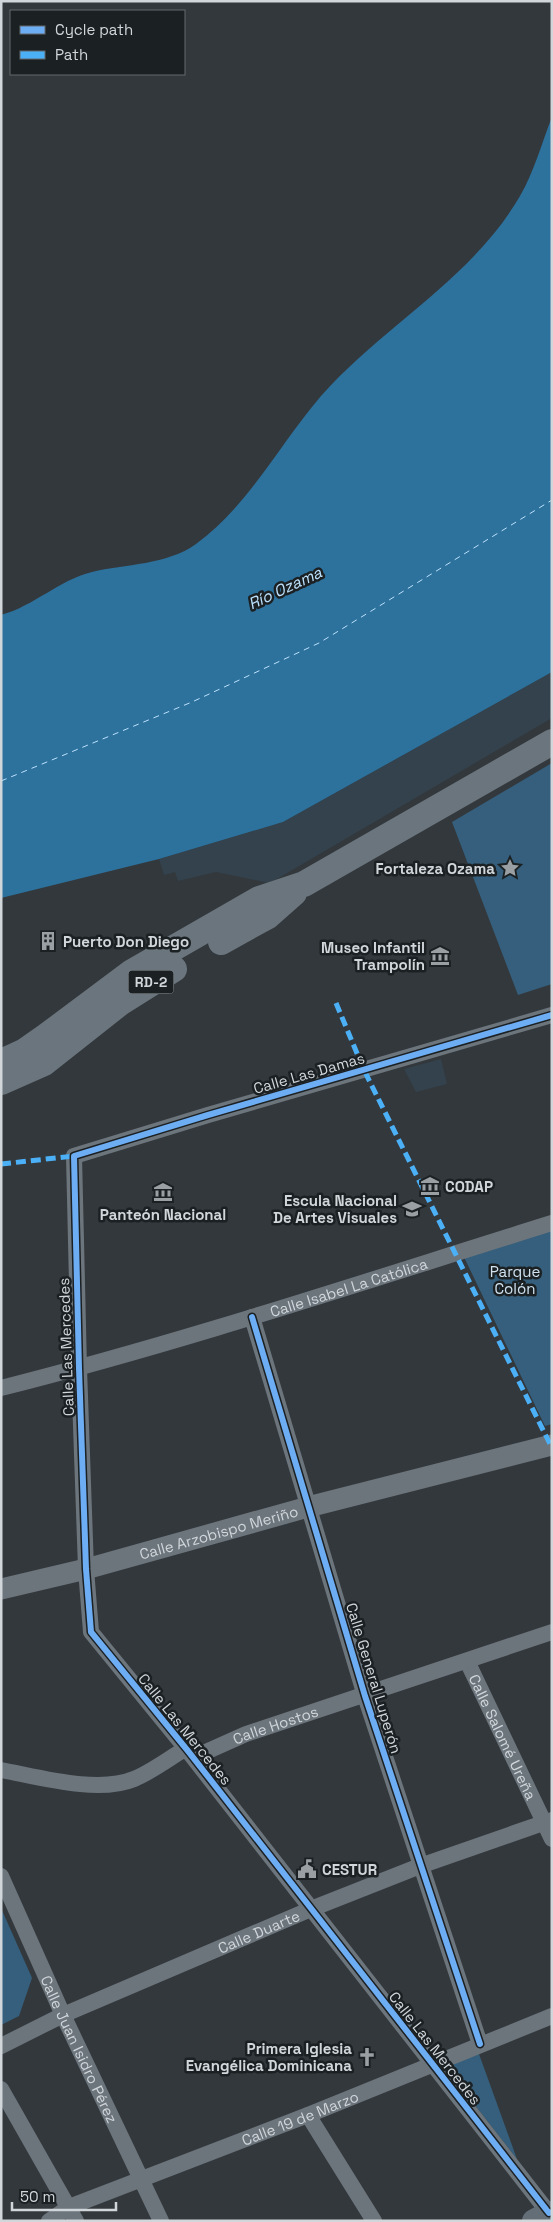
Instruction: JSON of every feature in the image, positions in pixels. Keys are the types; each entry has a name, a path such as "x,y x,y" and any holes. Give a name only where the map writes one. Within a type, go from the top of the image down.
{"main road":[{"name":"RD-2","path":"1,1062 25,1051 46,1037 132,972 259,899 304,884 552,742"},
{"name":"RD-2","path":"1,1082 44,1063 141,988 268,916 304,884"}],"street":[{"name":"Calle Las Damas","path":"74,1156 552,1015"},
{"name":"Calle Las Mercedes","path":"74,1156 86,1569 92,1632 188,1751 547,2216"},
{"name":"Calle Isabel La Católica","path":"1,1388 79,1368 252,1317 552,1223"},
{"name":"Calle General Luperón","path":"252,1317 365,1696 480,2044"},
{"name":"Calle Arzobispo Meriño","path":"1,1589 86,1569 308,1507 552,1445"},
{"name":"Calle Hostos","path":"1,1770 91,1785 117,1784 134,1779 184,1750 199,1755 246,1734 365,1696 552,1632"},
{"name":"Calle Salomé Ureña","path":"467,1661 548,1821 552,1839"},
{"name":"Calle Duarte","path":"1,2046 63,2015 311,1909 420,1866 548,1821"},
{"name":"Calle Juan Isidro Pérez","path":"1,1876 63,2015 161,2221"},
{"name":"Calle 19 de Marzo","path":"49,2221 72,2214 142,2179 308,2115 552,2016"},
{"path":"1,2089 72,2214"},
{"path":"308,2115 374,2221"}],"shaded area":[{"path":"552,672 552,718 270,883 216,872 178,881 175,872 164,875 159,859 283,822"},
{"path":"441,1059 447,1084 416,1092 404,1069"}],"green space":[{"name":"Fortaleza Ozama","path":"552,763 552,984 518,995 452,822"},
{"name":"Parque Colón","path":"552,1229 552,1424 545,1426 463,1255"},
{"path":"1,1908 32,1978 19,2016 1,2025"},
{"path":"479,2054 517,2159 449,2072 451,2064"}],"water":[{"name":"Río Ozama","path":"552,117 552,672 283,822 159,859 1,898 1,615 24,606 80,576 105,569 159,560 185,551 215,528 248,493 321,396 345,371 452,277 500,226 525,187"}],"ferry route":[{"path":"1,781 192,702 319,643 552,500"}],"marked path":[{"path":"336,1003 364,1070 552,1448"},
{"path":"1,1164 74,1156"}],"cycle path":[{"path":"552,1015 74,1156 86,1569 91,1632 188,1751 549,2213 552,2212"},
{"path":"252,1317 365,1696 480,2044"}],"place":[{"name":"Fortaleza Ozama","path":"510,868"},
{"name":"Puerto Don Diego","path":"48,941"},
{"name":"Museo Infantil Trampolín","path":"440,956"},
{"name":"CODAP","path":"430,1186"},
{"name":"Panteón Nacional","path":"163,1192"},
{"name":"Escula Nacional De Artes Visuales","path":"412,1209"},
{"name":"CESTUR","path":"307,1869"},
{"name":"Primera Iglesia Evangélica Dominicana","path":"367,2057"}]}
